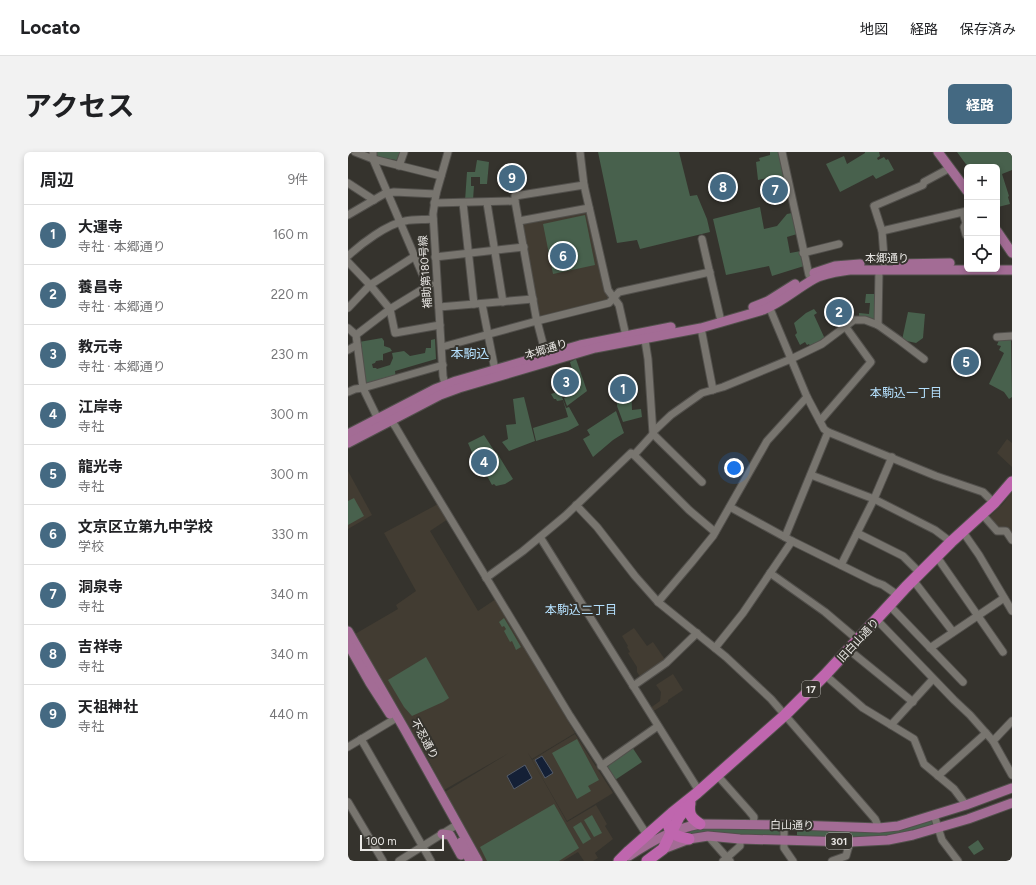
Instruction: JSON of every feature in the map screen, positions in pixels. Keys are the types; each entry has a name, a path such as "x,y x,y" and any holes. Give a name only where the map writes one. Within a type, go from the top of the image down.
{"highway":[{"name":"旧白山通り","path":"698,792 826,675 898,596 951,542 994,503 1012,482"},
{"name":"17","path":"660,854 680,817 698,792"},
{"name":"17","path":"619,861 698,792"},
{"path":"690,804 689,812 693,819 700,824"},
{"name":"17","path":"670,815 668,821 671,832"},
{"path":"671,832 677,836 689,839"},
{"name":"白山通り","path":"647,861 660,854"}],"main road":[{"path":"938,152 964,187"},
{"path":"1000,236 1012,254"},
{"name":"本郷通り","path":"348,443 391,421 445,389 546,358 580,345 626,336 701,328 768,307 813,280 833,272 964,264"},
{"path":"1000,264 1012,264"},
{"name":"本郷通り","path":"348,434 445,389 495,370 596,348 698,323 754,307 768,307 809,275 826,268 835,266 1012,270"},
{"name":"不忍通り","path":"348,631 456,826 478,861"},
{"name":"不忍通り","path":"348,644 370,683 396,718"},
{"name":"白山通り","path":"623,861 647,844 671,832 700,824 880,828 898,826 966,805 1012,788"},
{"path":"966,805 969,810 973,811 997,804 1012,802"},
{"name":"白山通り","path":"660,854 689,839 708,836 740,839 850,842 888,840 937,828 994,810 1012,802"},
{"name":"不忍通り","path":"456,826 470,861"},
{"path":"442,834 450,835 465,861"}],"street":[{"path":"355,152 373,156 399,166 441,176"},
{"path":"399,166 404,152"},
{"name":"補助第180号線","path":"445,389 433,219 436,194 448,152"},
{"path":"580,152 584,185 608,290 619,305 626,336"},
{"path":"782,152 809,275"},
{"path":"373,156 427,285"},
{"path":"878,326 883,268 882,231 874,206 923,184 924,182 950,168"},
{"path":"348,183 374,200"},
{"path":"546,358 537,321 515,196 584,185"},
{"path":"348,215 389,193 436,194"},
{"path":"434,203 487,203 515,201"},
{"path":"462,203 478,304 495,370"},
{"path":"487,203 503,302"},
{"path":"519,221 589,208"},
{"path":"882,231 964,212"},
{"path":"348,256 359,245 401,222 433,219"},
{"path":"702,239 720,317"},
{"path":"803,253 839,244"},
{"path":"435,257 524,247"},
{"path":"348,308 370,285 415,256"},
{"path":"348,262 390,309 395,333 440,325"},
{"path":"442,347 609,303 618,292 710,272"},
{"path":"356,334 390,309 427,285 437,283"},
{"path":"439,307 533,300"},
{"path":"768,307 807,397 824,429 828,432 936,476 983,492 994,503"},
{"path":"634,455 653,432 687,403 702,393 757,374 791,359 822,344 854,320 865,320 878,326 924,359"},
{"path":"820,421 871,362 845,326"},
{"path":"348,328 356,334 363,388 378,419 391,421 395,426 601,766 647,835"},
{"path":"701,328 713,390"},
{"path":"644,335 648,359 653,432 702,482"},
{"path":"997,337 1012,336"},
{"path":"348,350 358,345"},
{"path":"348,392 443,365"},
{"path":"658,602 713,536 767,441 807,397"},
{"path":"785,536 828,432"},
{"path":"486,578 540,538 631,453 689,510 715,532"},
{"path":"841,565 874,499 892,457"},
{"path":"811,475 874,499 935,530 951,542"},
{"path":"576,505 597,527 635,576 658,602 715,648 771,699 875,819 880,828"},
{"path":"730,507 792,541 875,582 884,584 898,596"},
{"path":"982,514 997,531 1006,531 1012,540"},
{"path":"963,532 979,554 1012,611"},
{"path":"857,534 903,556 953,632"},
{"path":"540,538 698,792"},
{"path":"715,648 743,613 792,541"},
{"path":"936,557 1003,652"},
{"path":"770,573 825,612 858,640"},
{"path":"930,648 1004,598"},
{"path":"890,606 963,682"},
{"path":"877,620 933,679 970,714 993,741 1012,775"},
{"path":"633,686 666,663 697,633"},
{"path":"848,650 913,702"},
{"path":"826,675 863,708 914,739 924,764 954,789 966,805"},
{"path":"891,725 933,679"},
{"path":"350,743 361,739 396,718"},
{"path":"993,741 1012,721"},
{"path":"601,766 658,726"},
{"path":"938,776 986,733"},
{"path":"361,739 431,861"},
{"path":"717,775 754,817 754,825"},
{"path":"348,802 383,861"},
{"path":"934,815 942,840 958,861"},
{"path":"784,825 784,848 791,861"},
{"path":"399,861 456,826"},
{"path":"708,836 727,860 740,846 740,839"},
{"path":"832,861 846,856 850,842"}],"shaded area":[{"path":"588,211 611,298 607,302 539,318 521,222"},
{"path":"1007,439 1012,443 1012,467 997,453"},
{"path":"348,471 372,515 348,529"},
{"path":"1012,492 1012,535 1006,526 999,528 989,517 1002,505"},
{"path":"438,504 448,519 430,531 478,611 496,599 575,733 532,759 528,753 567,822 596,805 607,824 605,826 613,839 595,853 598,858 593,861 584,861 578,852 563,861 484,861 445,792 509,753 444,790 428,759 355,634 398,609 396,605 416,591 384,533"},
{"path":"634,628 647,646 653,642 666,661 641,678 637,672 637,667 628,653 630,652 627,647 628,646 622,636"},
{"path":"673,674 683,690 652,712 649,709 660,701 661,692 656,685"},
{"path":"575,734 613,793 567,821 532,760"}],"green space":[{"path":"376,152 400,152 399,159 396,160 378,157"},
{"path":"598,152 679,152 690,196 697,195 707,219 710,232 640,249 637,240 617,243"},
{"path":"770,152 781,152 789,189 783,190 782,183 778,184 777,176 758,180 756,162 760,161 759,158 770,155"},
{"path":"865,152 879,152 880,156 877,158 878,160 884,157 886,160 888,159 894,170 876,179 873,175 840,192 826,164 844,156 847,164"},
{"path":"957,152 1012,152 1012,170 1002,174 1010,204 1000,206 1000,164 966,164"},
{"path":"477,160 489,162 487,184 480,184 480,177 471,177 471,186 474,186 473,200 465,201 467,172 475,172"},
{"path":"760,207 764,229 777,226 787,214 792,213 797,234 787,237 790,253 801,251 804,266 772,276 769,266 726,275 713,219"},
{"path":"585,215 595,265 553,274 543,224"},
{"path":"866,294 878,294 877,324 859,317 859,313 869,314 870,303 865,303"},
{"path":"814,309 817,313 814,315 825,339 811,348 809,344 807,345 805,342 800,345 795,335 797,333 794,323 806,313"},
{"path":"908,312 925,314 923,338 916,343 902,340"},
{"path":"382,338 384,341 384,346 390,348 392,351 383,354 383,361 376,361 372,364 373,368 377,369 390,365 393,358 392,353 404,351 410,356 425,353 426,348 431,348 431,340 435,339 436,359 395,371 396,378 364,386 359,342"},
{"path":"999,340 1011,340 1012,397 1009,399 1004,392 989,384 1004,353 999,350 1001,346 997,345"},
{"path":"576,359 587,391 567,406 564,398 573,395 572,390 581,387 577,375 574,376 570,362"},
{"path":"614,385 631,385 632,410 641,409 642,417 623,422 617,406 618,392"},
{"path":"560,391 566,408 569,407 579,425 568,431 536,441 533,428 568,417 563,400 557,401 551,394"},
{"path":"524,397 535,441 509,451 502,442 508,439 506,425 516,424 513,399"},
{"path":"616,411 624,433 593,457 583,439 590,435 587,430"},
{"path":"484,435 513,479 505,484 496,486 494,484 492,485 486,474 489,472 486,467 483,467 477,457 474,457 468,443"},
{"path":"354,498 364,516 348,525 348,501"},
{"path":"504,618 521,647 516,650 512,641 510,642 504,631 506,629 504,626 502,627 499,622"},
{"path":"426,657 449,698 412,716 404,707 388,680"},
{"path":"577,739 599,780 588,786 591,791 577,799 552,753"},
{"path":"632,747 642,762 615,780 606,765"},
{"path":"554,804 579,848 559,861 487,861 480,847"},
{"path":"592,815 602,833 594,837 584,820"},
{"path":"932,820 933,823 931,825 895,834 874,837 846,838 797,836 797,830 857,832 876,831"},
{"path":"581,822 591,839 583,844 573,827"},
{"path":"702,828 778,829 781,830 781,834 741,835 708,831 690,834 689,831"},
{"path":"978,840 984,849 974,855 968,847"}],"water":[{"path":"542,756 553,773 545,778 535,760"},
{"path":"525,765 532,778 514,789 507,776"}],"place":[{"name":"天祖神社","path":"512,178"},
{"name":"吉祥寺","path":"723,187"},
{"name":"洞泉寺","path":"775,190"},
{"name":"文京区立第九中学校","path":"563,256"},
{"name":"養昌寺","path":"839,312"},
{"name":"龍光寺","path":"966,362"},
{"name":"教元寺","path":"566,382"},
{"name":"大運寺","path":"623,389"},
{"name":"江岸寺","path":"484,462"}],"district":[{"name":"本駒込","path":"470,353"},
{"name":"本駒込一丁目","path":"906,393"},
{"name":"本駒込二丁目","path":"581,610"}]}
